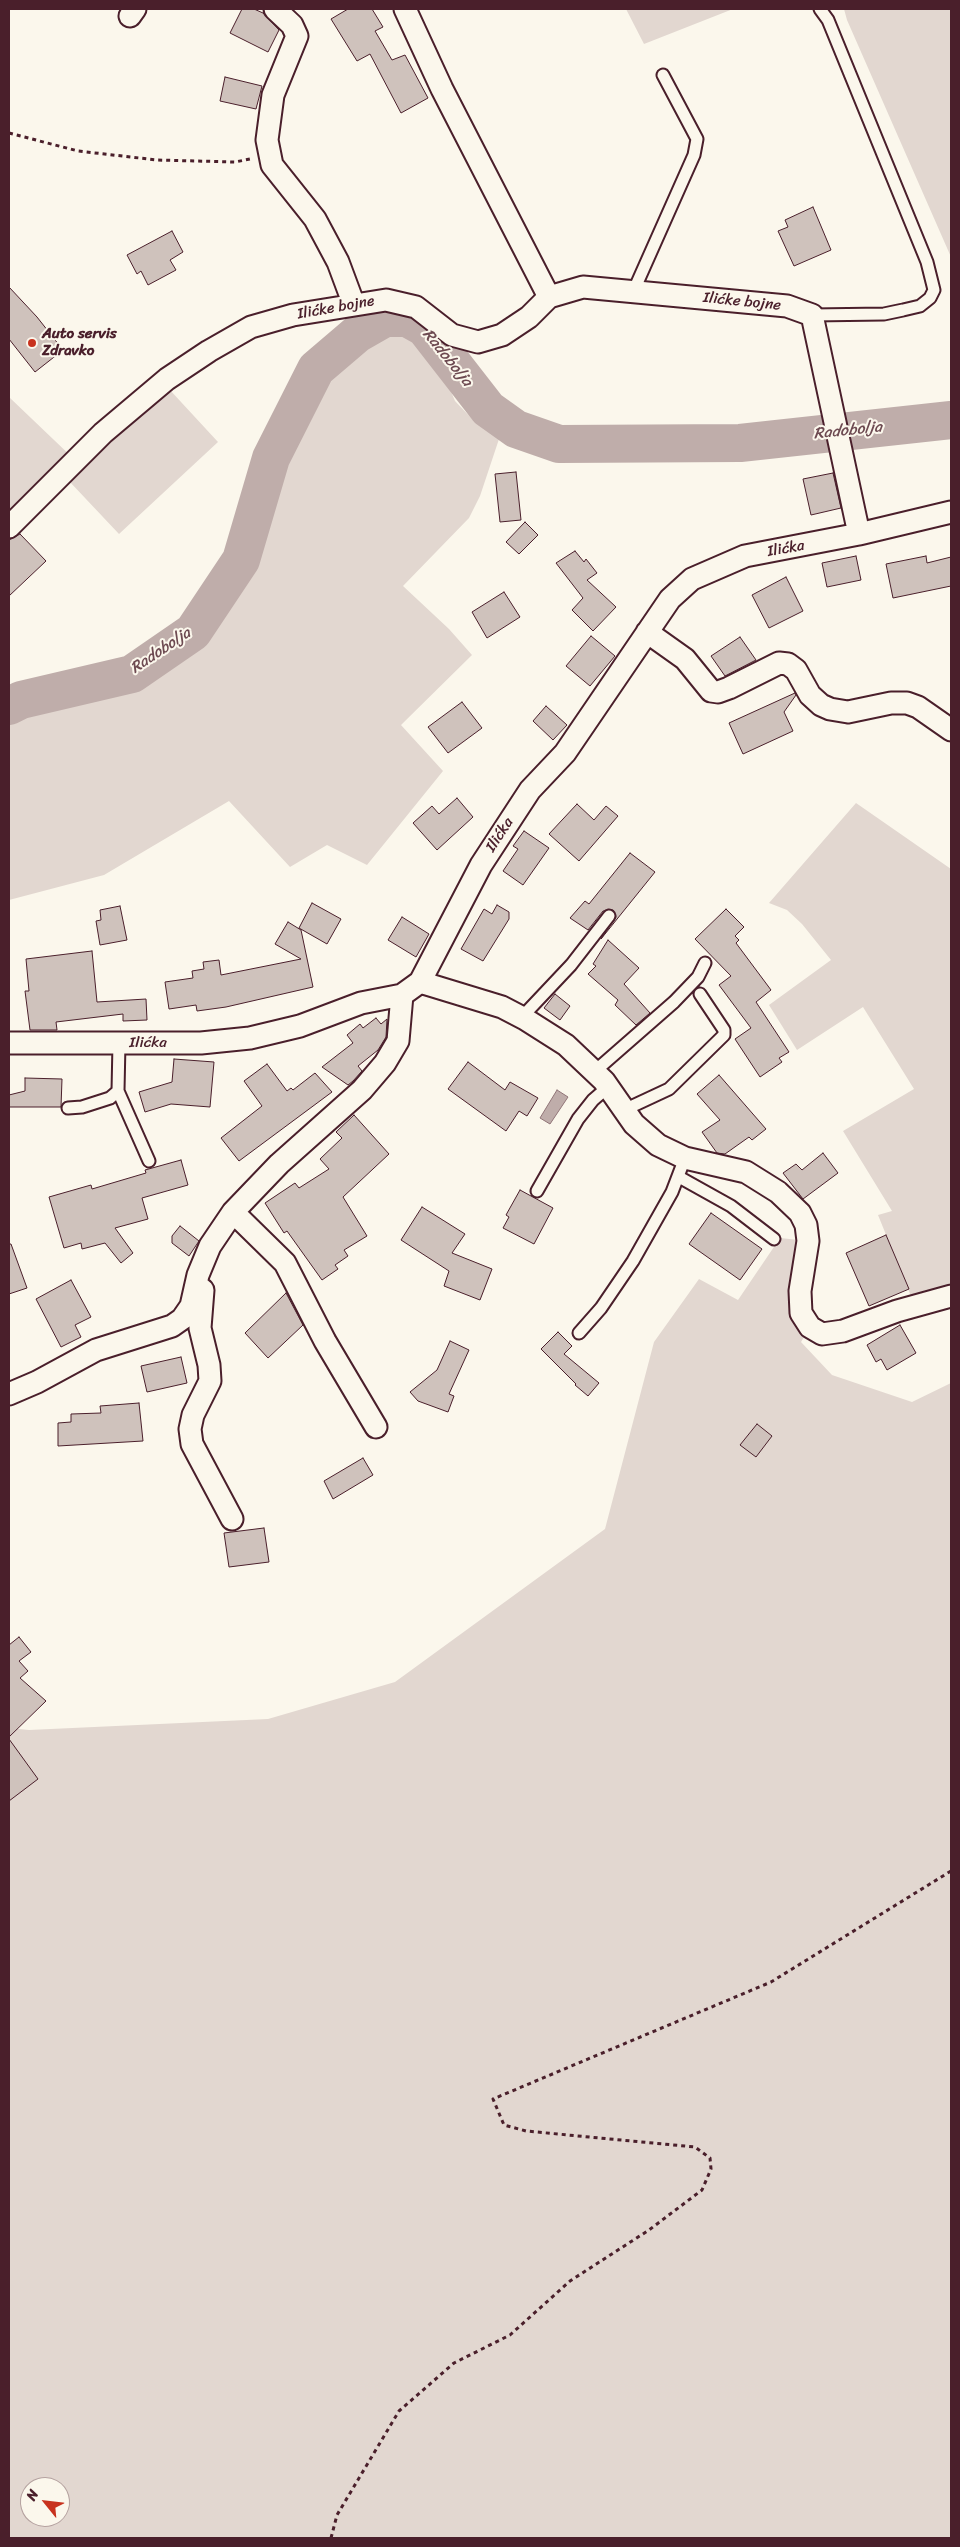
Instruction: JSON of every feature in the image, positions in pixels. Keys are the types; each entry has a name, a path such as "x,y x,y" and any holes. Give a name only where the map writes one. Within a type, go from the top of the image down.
{"street":[{"path":"275,9 292,25 297,36 273,95 266,140 272,165 315,219 338,262 354,305"},
{"path":"405,9 442,89 549,297"},
{"name":"Ilićke bojne","path":"9,527 103,433 167,379 250,327 293,315 386,300 416,307 452,335 478,342 502,335 529,317 549,297 583,287 634,290 787,306 812,315"},
{"path":"812,315 835,419 841,458 859,534"},
{"name":"Ilićka","path":"9,1043 201,1043 250,1038 300,1026 361,1003 402,994 420,982 481,864 508,821 530,790 565,753 670,599 692,579 714,567 745,556 859,534 951,512"},
{"path":"647,632 686,659 711,691 718,692 729,688 780,663 788,664 796,670 810,695 821,705 830,709 848,712 891,703 907,703 918,707 951,730"},
{"path":"420,982 502,1007 522,1017 566,1045 601,1079 634,1124 682,1167 746,1172 778,1192 800,1214 806,1225 808,1241 800,1291 801,1314 810,1327 822,1334 843,1330 897,1311 951,1296"},
{"path":"9,1394 37,1382 96,1350 172,1326 182,1318 191,1306 198,1275 210,1246 233,1212 268,1176 362,1090 385,1063 398,1041 402,994"},
{"path":"233,1212 285,1263 325,1341 376,1427"},
{"path":"210,1246 201,1304 200,1328 209,1365 210,1381 193,1415 190,1429 192,1444 232,1519"}],"lane":[{"path":"812,315 884,314 920,306 930,298 934,290 923,253 828,20 820,9"},
{"path":"634,290 694,155 697,139 663,75"},
{"path":"522,1017 571,965 609,916"},
{"path":"537,1191 578,1120 593,1100 601,1079 698,977 705,963"},
{"path":"624,1110 669,1089 724,1036 724,1030 700,994"},
{"path":"119,1043 118,1091 149,1160"},
{"path":"68,1108 82,1107 110,1098 118,1091"},
{"path":"579,1333 601,1308 633,1261 682,1167 774,1239"}],"path":[{"path":"9,133 78,151 158,160 235,162 270,154"},
{"path":"332,2538 337,2515 399,2411 454,2363 510,2335 570,2280 649,2230 702,2190 711,2169 710,2158 695,2147 526,2131 504,2125 493,2099 771,1982 951,1871"}],"shaded area":[{"path":"626,9 733,9 644,44"},
{"path":"844,9 951,9 951,257 847,20"},
{"path":"397,328 412,332 439,363 455,401 476,423 499,439 480,496 469,518 403,586 449,629 472,655 401,725 443,771 367,865 327,845 290,867 229,801 104,875 9,900 9,716 83,691 162,673 188,656 223,609 242,576 254,545 267,494 285,450 310,404 332,377 385,333"},
{"path":"169,389 218,442 119,534 69,481"},
{"path":"9,397 76,461 9,527"},
{"path":"856,803 951,869 951,1296 915,1306 878,1215 892,1211 843,1131 914,1089 863,1007 797,1050 769,1005 831,960 802,924 787,910 769,903"},
{"path":"557,1090 568,1097 550,1124 540,1118"},
{"path":"780,1238 808,1241 810,1327 801,1342 832,1375 912,1402 951,1383 951,2538 9,2538 9,1728 29,1730 268,1719 395,1682 605,1529 654,1342 699,1279 738,1300"}],"building":[{"path":"242,9 254,9 263,13 279,30 268,52 230,33"},
{"path":"348,9 372,9 383,27 375,31 392,60 405,55 428,98 401,113 370,54 357,61 331,19"},
{"path":"225,77 262,86 256,109 220,101"},
{"path":"813,207 831,250 794,266 778,231 788,227 785,220"},
{"path":"172,231 183,252 170,260 176,270 148,285 141,271 137,274 127,255"},
{"path":"9,287 37,317 63,350 35,372 9,339"},
{"path":"516,472 521,520 500,522 495,474"},
{"path":"833,473 841,508 811,515 803,479"},
{"path":"525,522 538,535 519,554 506,542"},
{"path":"20,534 46,561 9,596 9,540"},
{"path":"575,551 584,562 586,559 597,573 587,580 616,607 593,631 572,610 583,598 556,563"},
{"path":"856,556 861,580 827,587 822,563"},
{"path":"926,556 927,563 951,557 951,586 893,598 886,564"},
{"path":"786,577 803,611 769,628 752,595"},
{"path":"504,592 520,617 487,638 472,612"},
{"path":"591,636 615,656 590,686 566,666"},
{"path":"740,637 756,660 725,676 711,656"},
{"path":"795,693 796,695 784,712 793,731 743,754 729,723"},
{"path":"462,702 482,728 448,753 428,727"},
{"path":"546,706 567,725 553,740 533,721"},
{"path":"457,798 473,817 437,850 413,823 432,806 439,814"},
{"path":"577,804 594,820 606,806 618,816 579,861 549,834"},
{"path":"524,831 549,848 523,885 503,871 518,849 513,846"},
{"path":"630,853 655,872 601,939 616,917 613,910 603,911 588,930 570,918 585,901 589,904"},
{"path":"312,903 341,919 327,944 299,928"},
{"path":"497,905 509,912 509,919 483,961 461,949 484,909 492,914"},
{"path":"120,906 127,940 100,945 96,921 101,920 100,910"},
{"path":"726,909 744,927 735,936 739,940 736,943 771,990 756,1002 789,1052 779,1058 782,1062 760,1077 735,1039 751,1028 719,985 731,976 695,939"},
{"path":"402,917 429,934 416,957 388,940"},
{"path":"288,922 301,930 313,987 226,1007 197,1011 196,1005 169,1009 165,982 193,978 192,971 204,969 203,962 219,960 221,975 301,959 275,944"},
{"path":"608,940 639,968 624,984 650,1013 636,1025 615,1005 618,1000 588,974 596,966 593,964"},
{"path":"92,951 97,1002 146,999 147,1020 123,1021 123,1014 56,1022 57,1030 30,1030 25,991 29,991 26,959"},
{"path":"555,994 570,1006 560,1020 544,1008"},
{"path":"376,1018 381,1024 387,1019 386,1037 378,1050 358,1066 362,1071 353,1081 348,1085 322,1067 353,1043 347,1035 360,1024 363,1028"},
{"path":"174,1059 214,1062 210,1107 171,1104 145,1112 139,1092 172,1082"},
{"path":"468,1062 505,1090 510,1082 538,1098 527,1116 519,1111 506,1131 448,1089"},
{"path":"267,1064 287,1091 291,1088 293,1090 315,1073 332,1092 239,1161 221,1138 262,1106 244,1081"},
{"path":"719,1075 766,1129 752,1140 749,1137 725,1154 717,1153 702,1132 720,1120 697,1094"},
{"path":"25,1078 62,1079 61,1107 9,1107 9,1095 25,1091"},
{"path":"354,1115 389,1154 343,1197 367,1236 344,1250 348,1256 335,1265 338,1269 322,1280 287,1231 284,1233 265,1203 295,1183 299,1188 329,1169 320,1159 342,1138 336,1132"},
{"path":"823,1153 838,1173 803,1199 783,1173 796,1164 802,1170"},
{"path":"181,1160 188,1185 142,1198 148,1219 115,1228 133,1253 121,1263 105,1243 82,1249 81,1243 64,1248 49,1197 91,1185 92,1189 146,1173 145,1170"},
{"path":"520,1190 553,1208 534,1244 503,1228 509,1217 506,1215"},
{"path":"422,1207 465,1234 452,1253 492,1269 480,1300 444,1286 449,1271 401,1240"},
{"path":"711,1213 762,1249 740,1280 689,1244"},
{"path":"180,1226 199,1241 189,1256 172,1243 172,1236"},
{"path":"886,1235 909,1289 869,1306 846,1253"},
{"path":"9,1244 11,1244 27,1288 9,1294"},
{"path":"71,1280 91,1317 75,1325 81,1337 61,1347 36,1299"},
{"path":"286,1293 303,1325 268,1358 245,1333"},
{"path":"900,1325 916,1353 887,1370 881,1359 876,1362 867,1345"},
{"path":"558,1332 572,1346 564,1354 599,1383 588,1396 541,1349"},
{"path":"450,1341 469,1350 449,1394 454,1396 448,1412 418,1401 410,1392 437,1370"},
{"path":"181,1357 187,1383 147,1392 141,1366"},
{"path":"139,1403 143,1441 58,1446 58,1423 71,1422 71,1414 101,1413 100,1406"},
{"path":"757,1424 772,1436 756,1457 740,1445"},
{"path":"363,1458 373,1475 333,1499 324,1481"},
{"path":"264,1528 269,1562 229,1567 224,1533"},
{"path":"19,1637 31,1652 19,1661 28,1671 20,1678 46,1701 9,1737 9,1645"},
{"path":"9,1739 38,1779 9,1801"}],"waterway":[{"name":"Radobolja","path":"9,706 21,700 132,674 193,632 241,560 271,458 316,369 357,334 385,318 407,318 425,328 488,409 516,429 559,444 740,443 951,420"}],"place":[{"name":"Auto servis Zdravko","path":"32,343"}]}
